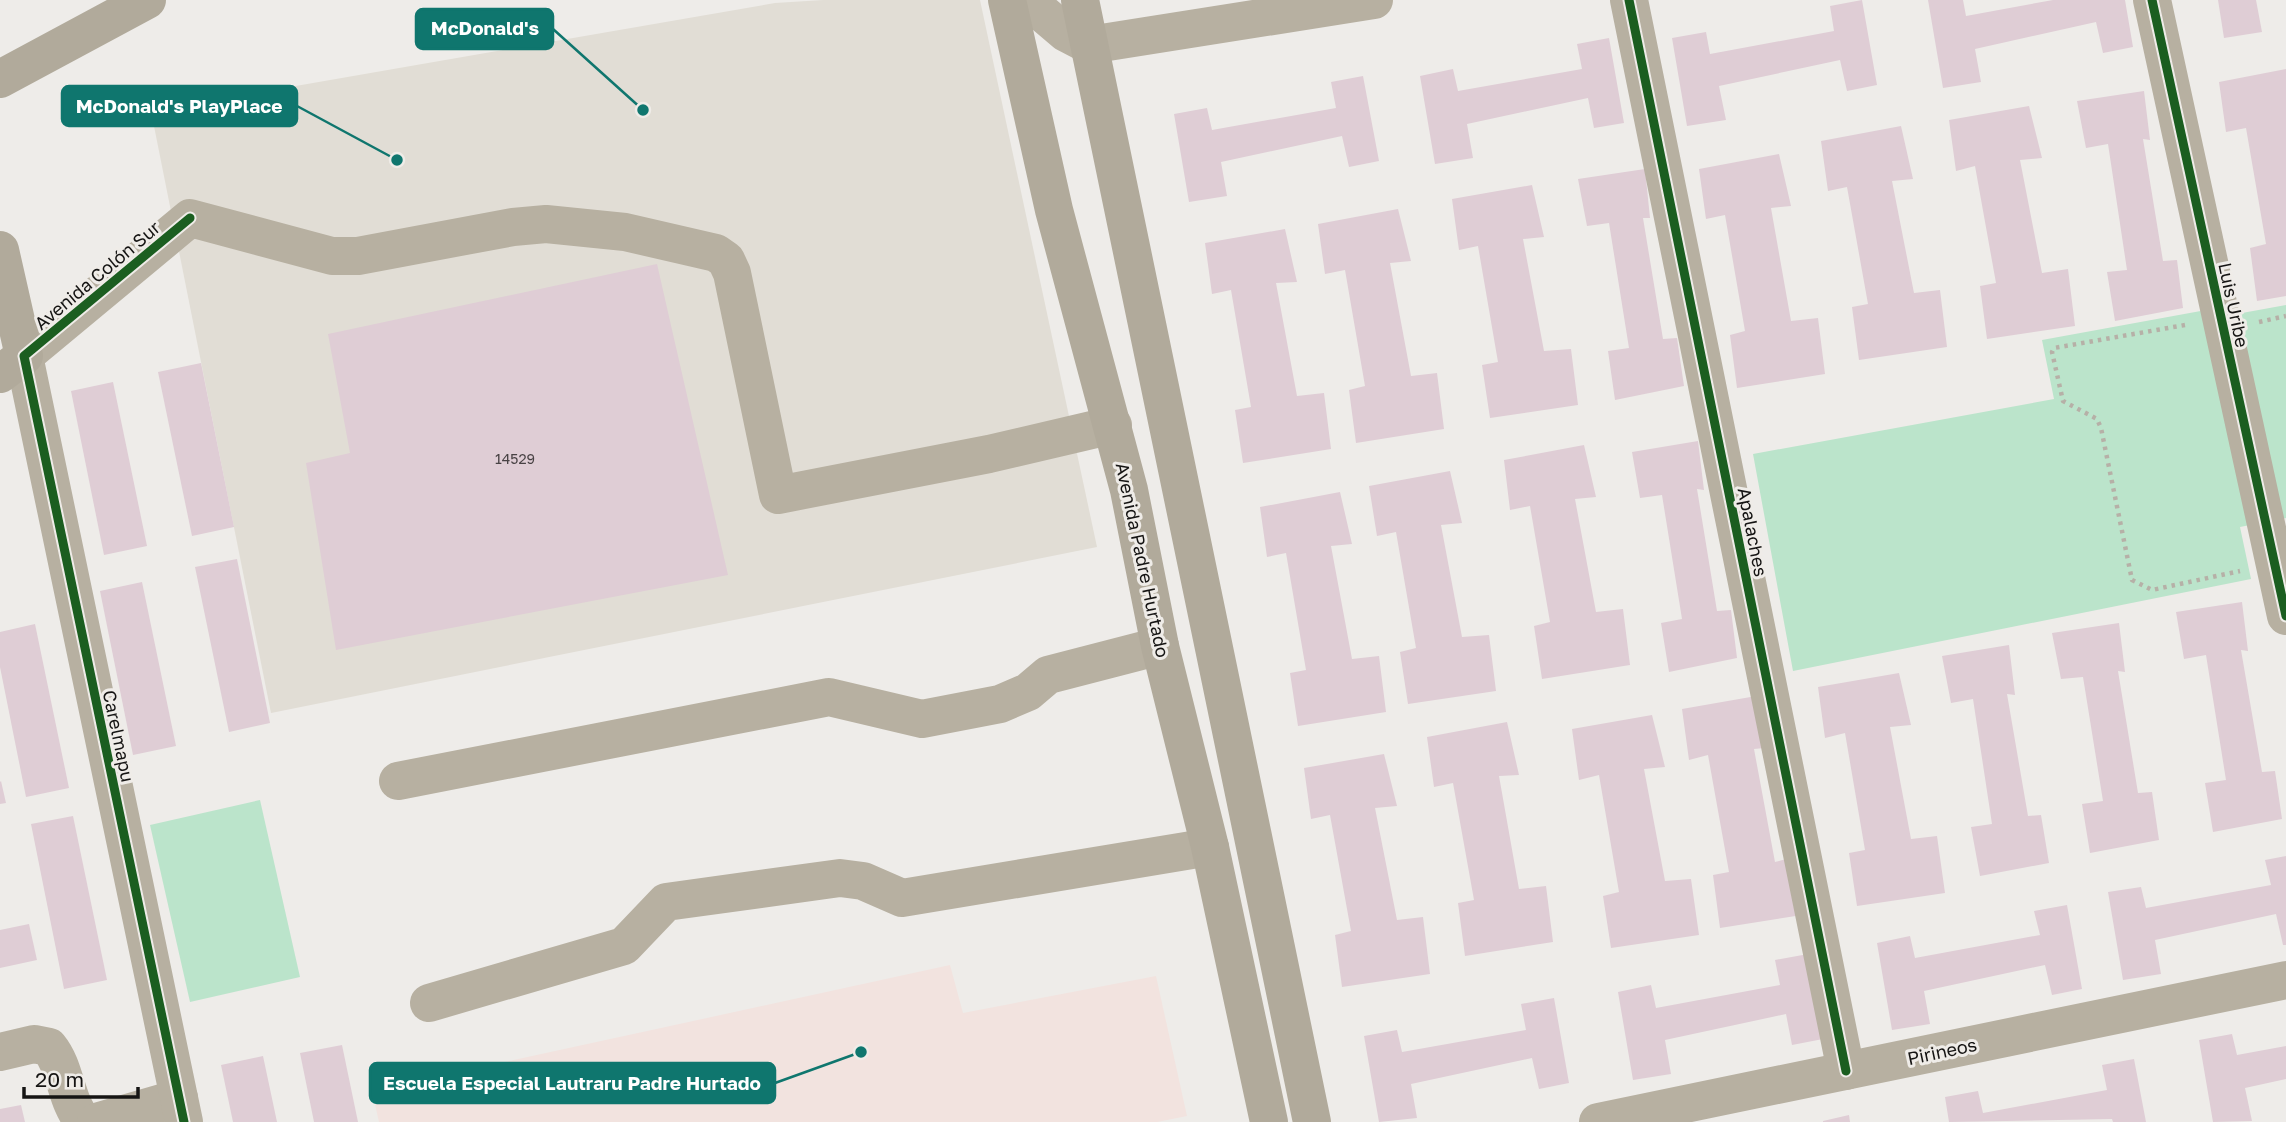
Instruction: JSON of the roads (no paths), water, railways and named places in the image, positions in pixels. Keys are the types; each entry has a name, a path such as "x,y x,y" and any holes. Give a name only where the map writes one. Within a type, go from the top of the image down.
{"main road":[{"path":"0,79 99,13 146,0"},
{"name":"Avenida Padre Hurtado","path":"1007,0 1054,210 1113,425 1160,646 1210,847 1265,1121"},
{"path":"1080,0 1312,1122"},
{"name":"Avenida Colón Sur","path":"0,250 12,365"}],"street":[{"path":"1027,0 1066,33 1089,45 1374,0"},
{"name":"Apalaches","path":"1629,0 1846,1071"},
{"name":"Luis Uribe","path":"2152,0 2286,616"},
{"name":"Avenida Colón Sur","path":"12,365 190,218 332,256 358,256 513,227 546,224 625,232 716,253 726,260 732,273 778,495 989,454 1113,425"},
{"name":"Carelmapu","path":"12,365 181,1110"},
{"path":"397,780 829,697 922,719 1000,704 1028,692 1048,675 1160,646"},
{"path":"429,1003 624,946 666,902 840,878 863,881 902,898 1210,847"},
{"name":"Pirineos","path":"1598,1122 2286,981"},
{"path":"0,1052 34,1044 49,1047 58,1058 77,1115 84,1122"},
{"path":"96,1122 181,1110"}],"place":[{"name":"McDonald's","path":"643,110"},
{"name":"McDonald's PlayPlace","path":"397,160"},
{"name":"Escuela Especial Lautraru Padre Hurtado","path":"861,1052"}]}
